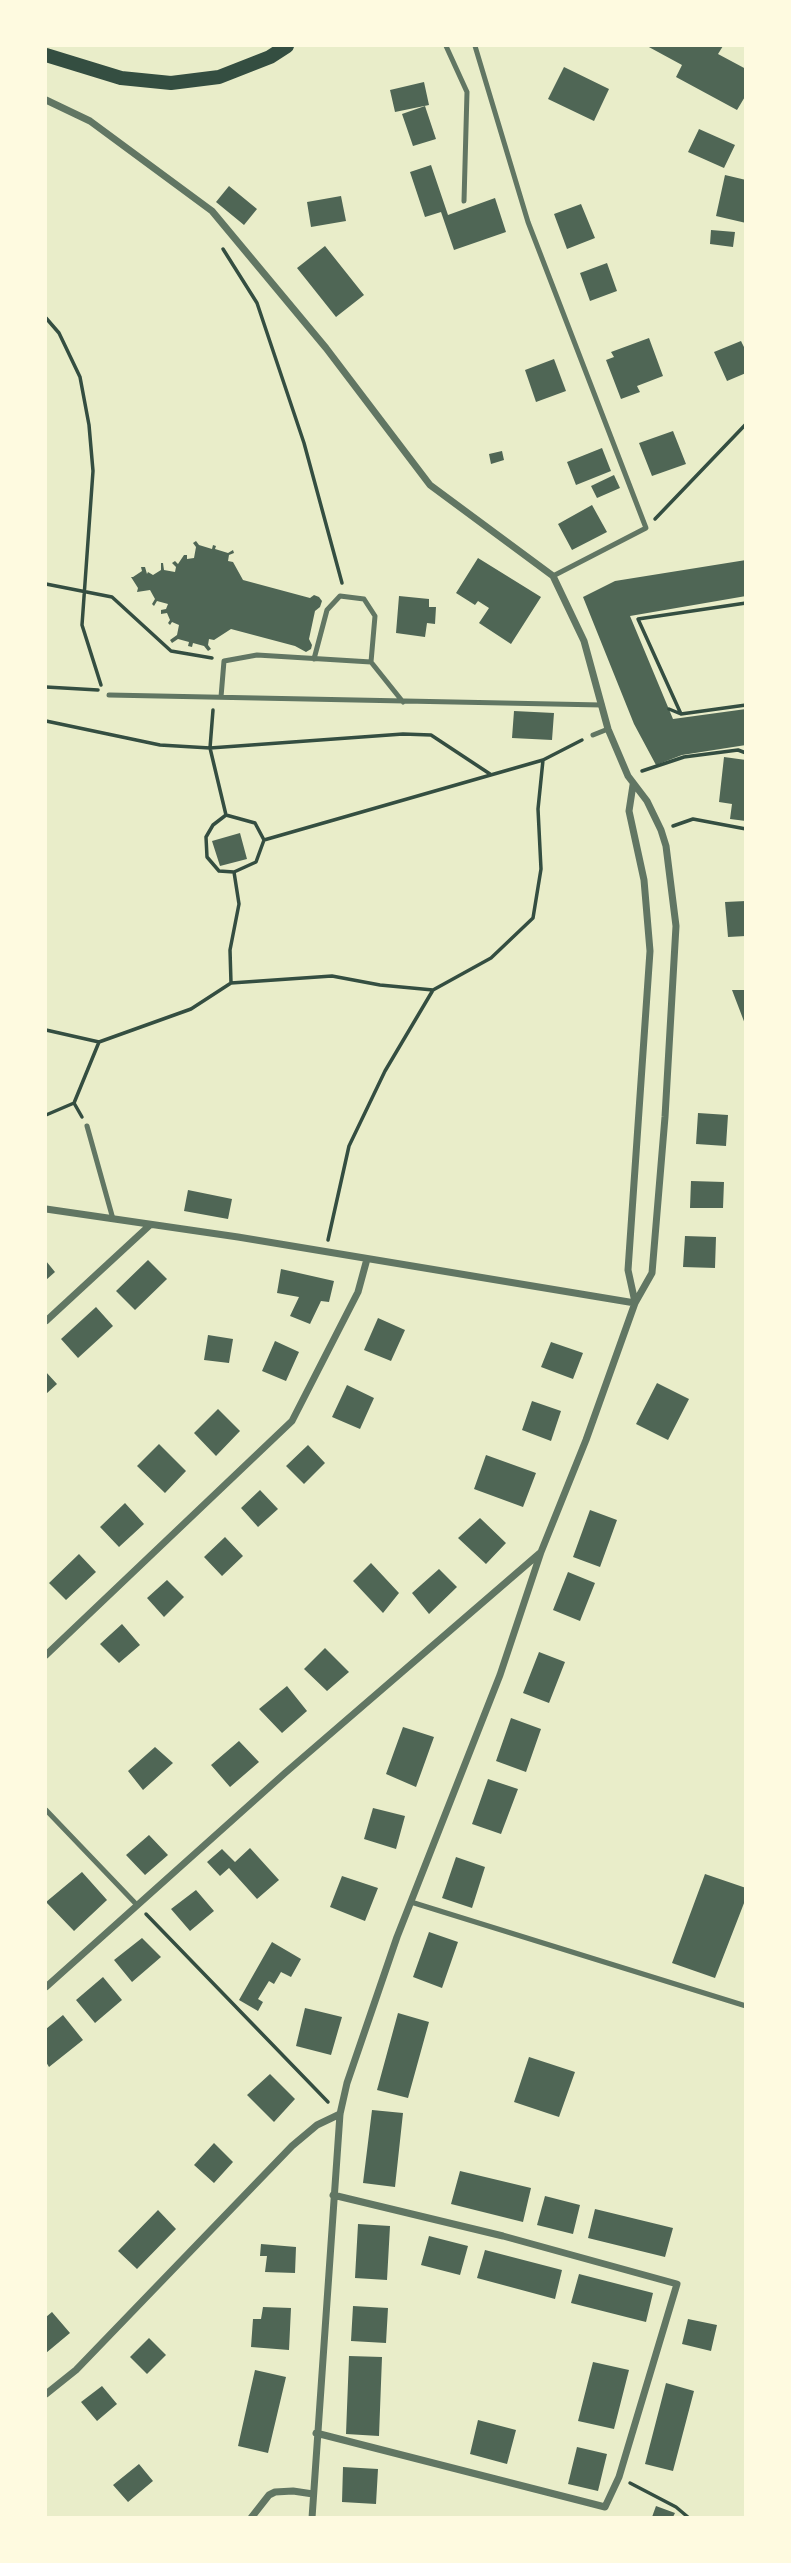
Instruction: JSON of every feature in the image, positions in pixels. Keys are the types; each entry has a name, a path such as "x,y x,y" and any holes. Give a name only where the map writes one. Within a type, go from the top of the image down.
{"main road":[{"path":"46,55 121,78 171,83 219,77 270,57 287,46"}],"street":[{"path":"46,100 90,121 212,211 318,338 430,485 553,576 584,641 608,729 628,776 647,801 661,830 676,926 652,1273 635,1303 586,1440 541,1552 500,1675 411,1902 347,2083 340,2114 333,2195 312,2518"},
{"path":"633,785 629,811 645,880 650,951 628,1270 635,1303"},
{"path":"46,1209 238,1237 635,1303"},
{"path":"46,1321 150,1226"},
{"path":"46,1655 292,1421 358,1292 367,1259"},
{"path":"46,1987 285,1773 541,1552"},
{"path":"46,2394 76,2370 292,2146 317,2125 340,2114"},
{"path":"316,2432 605,2507 619,2477 677,2284 503,2236 333,2195"},
{"path":"251,2518 275,2491 313,2494"}],"lane":[{"path":"446,46 467,92 464,201"},
{"path":"475,46 528,222 646,528 553,576"},
{"path":"314,659 327,610 340,596 365,599 375,616 371,662 403,702"},
{"path":"221,697 224,661 257,655 371,662"},
{"path":"109,695 602,705"},
{"path":"593,735 608,729"},
{"path":"87,1126 113,1219"},
{"path":"46,1810 137,1905"},
{"path":"411,1902 746,2006"}],"path":[{"path":"223,248 257,303 304,443 341,574 344,597"},
{"path":"46,318 59,333 80,377 89,425 93,471 82,625 102,691 46,687"},
{"path":"646,528 746,424"},
{"path":"46,584 112,597 171,651 224,661"},
{"path":"681,714 638,619 746,603"},
{"path":"221,697 213,706 210,748 226,815"},
{"path":"669,709 681,714 746,705"},
{"path":"46,721 160,745 210,748 403,734 431,735 490,774"},
{"path":"264,840 543,760 593,735"},
{"path":"628,776 684,757 738,750 746,753"},
{"path":"326,1253 349,1146 385,1071 433,990 491,958 533,918 541,869 538,809 543,760"},
{"path":"226,815 255,823 264,840 256,862 234,872 219,871 207,858 206,837 213,825 226,815"},
{"path":"661,830 693,819 746,829"},
{"path":"231,983 230,950 239,904 234,872"},
{"path":"46,1030 99,1042 191,1009 231,983 332,976 380,985 433,990"},
{"path":"46,1115 74,1103 99,1042"},
{"path":"137,1905 340,2114"},
{"path":"619,2477 667,2502 689,2518"}],"building":[{"path":"647,46 723,46 718,54 746,69 746,95 737,110 676,77 682,65"},
{"path":"564,67 609,89 594,121 548,99"},
{"path":"424,82 429,105 395,112 390,90"},
{"path":"425,106 436,139 413,146 402,114"},
{"path":"699,129 735,145 724,168 688,152"},
{"path":"431,165 448,215 495,198 506,232 454,250 441,212 425,217 410,172"},
{"path":"725,175 746,180 746,223 716,216"},
{"path":"229,186 257,209 244,225 216,202"},
{"path":"341,196 346,221 311,227 307,202"},
{"path":"581,204 595,238 567,249 554,214"},
{"path":"711,230 735,232 733,247 710,244"},
{"path":"325,246 364,295 336,317 297,268"},
{"path":"607,263 617,291 590,301 580,273"},
{"path":"649,338 663,376 637,386 640,392 621,399 606,360 614,357 611,352"},
{"path":"741,341 746,351 746,373 727,381 714,352"},
{"path":"554,359 566,391 536,402 525,370"},
{"path":"673,431 686,464 652,476 639,443"},
{"path":"602,448 611,471 576,485 567,462"},
{"path":"502,451 504,460 491,464 489,454"},
{"path":"614,475 620,488 597,498 591,486"},
{"path":"592,505 607,532 572,550 558,524"},
{"path":"196,541 199,545 212,549 213,545 216,546 215,549 228,553 233,550 234,553 229,555 228,561 233,562 243,580 310,598 314,595 319,597 322,601 315,611 309,639 311,649 306,652 295,646 231,629 214,640 209,639 208,645 211,649 208,651 204,646 193,643 192,647 188,646 189,642 178,639 172,643 170,640 177,635 179,625 172,622 170,625 167,613 161,614 161,610 166,609 168,604 157,601 154,606 152,604 155,599 150,590 137,592 138,588 131,577 142,571 141,567 145,567 147,574 148,572 153,575 161,570 161,563 164,570 175,572 176,567 172,563 175,561 178,564 184,555 187,555 187,559 194,558 196,547 193,543"},
{"path":"478,558 541,597 511,644 479,623 489,608 478,601 475,605 456,593"},
{"path":"746,560 746,596 630,616 673,719 746,709 746,745 682,755 656,765 634,724 583,597 615,581"},
{"path":"399,596 429,599 429,607 436,607 435,624 427,623 425,637 396,633"},
{"path":"514,711 554,713 552,740 512,738"},
{"path":"724,757 746,760 746,821 730,819 732,804 719,802"},
{"path":"240,833 247,859 220,866 212,841"},
{"path":"746,901 746,936 728,937 725,902"},
{"path":"732,990 746,990 746,1024 745,1024"},
{"path":"698,1113 728,1115 726,1146 696,1144"},
{"path":"691,1181 724,1182 723,1208 690,1208"},
{"path":"188,1190 232,1199 228,1219 184,1211"},
{"path":"685,1236 716,1237 715,1268 683,1267"},
{"path":"148,1260 167,1279 135,1310 116,1291"},
{"path":"46,1261 55,1272 46,1280"},
{"path":"281,1269 334,1281 329,1302 321,1301 310,1324 290,1316 299,1297 277,1293"},
{"path":"96,1307 113,1326 78,1358 61,1339"},
{"path":"378,1318 405,1330 391,1361 364,1350"},
{"path":"208,1335 233,1339 229,1363 204,1360"},
{"path":"275,1341 299,1352 286,1381 262,1371"},
{"path":"551,1342 583,1353 573,1379 541,1367"},
{"path":"46,1372 57,1384 46,1394"},
{"path":"657,1383 689,1399 668,1440 636,1424"},
{"path":"347,1385 374,1398 360,1429 332,1417"},
{"path":"532,1401 561,1411 551,1441 522,1430"},
{"path":"218,1409 240,1431 216,1456 194,1433"},
{"path":"159,1444 186,1471 165,1493 137,1466"},
{"path":"308,1445 325,1463 304,1484 286,1466"},
{"path":"486,1455 536,1473 523,1507 474,1489"},
{"path":"260,1490 278,1509 258,1527 241,1508"},
{"path":"125,1503 144,1524 119,1547 100,1527"},
{"path":"590,1510 617,1520 600,1567 573,1557"},
{"path":"480,1518 506,1543 486,1564 458,1538"},
{"path":"225,1537 243,1556 222,1576 204,1557"},
{"path":"79,1554 96,1572 66,1600 49,1583"},
{"path":"371,1563 399,1593 383,1613 353,1581"},
{"path":"439,1569 457,1587 429,1614 412,1593"},
{"path":"568,1572 595,1583 580,1621 553,1610"},
{"path":"167,1580 184,1597 164,1617 147,1598"},
{"path":"122,1624 140,1645 119,1663 100,1644"},
{"path":"325,1648 349,1672 327,1691 304,1669"},
{"path":"539,1652 565,1662 549,1703 523,1693"},
{"path":"287,1686 307,1711 282,1733 259,1709"},
{"path":"511,1718 541,1729 526,1772 496,1761"},
{"path":"403,1727 434,1737 416,1787 386,1774"},
{"path":"239,1741 259,1762 230,1787 211,1765"},
{"path":"155,1747 173,1763 143,1790 128,1771"},
{"path":"488,1779 518,1789 501,1834 472,1824"},
{"path":"373,1808 405,1816 396,1849 364,1839"},
{"path":"149,1835 168,1855 145,1875 126,1855"},
{"path":"250,1848 279,1880 257,1899 229,1868 220,1876 207,1862 222,1849 235,1862"},
{"path":"456,1857 485,1867 472,1908 442,1898"},
{"path":"82,1872 107,1900 74,1931 46,1902"},
{"path":"705,1874 746,1888 746,1898 715,1978 672,1963"},
{"path":"342,1876 378,1888 365,1921 330,1907"},
{"path":"196,1890 214,1911 190,1931 171,1909"},
{"path":"429,1932 458,1942 442,1988 413,1977"},
{"path":"142,1938 161,1957 132,1982 114,1960"},
{"path":"272,1942 301,1959 291,1977 281,1972 274,1984 269,1981 258,1999 263,2002 258,2011 239,2000"},
{"path":"103,1977 122,2000 95,2023 76,2000"},
{"path":"305,2008 342,2017 331,2055 296,2046"},
{"path":"398,2013 429,2022 408,2098 377,2090"},
{"path":"63,2015 83,2040 49,2067 46,2062 46,2029"},
{"path":"529,2057 575,2072 559,2117 514,2102"},
{"path":"270,2074 295,2099 274,2122 247,2095"},
{"path":"372,2110 403,2113 395,2187 363,2183"},
{"path":"214,2143 233,2162 214,2183 194,2165"},
{"path":"460,2171 531,2188 523,2222 451,2204"},
{"path":"545,2196 580,2205 573,2234 537,2225"},
{"path":"595,2209 673,2228 665,2257 588,2238"},
{"path":"158,2210 176,2229 137,2269 118,2251"},
{"path":"358,2224 390,2226 387,2280 355,2278"},
{"path":"429,2236 468,2246 460,2275 421,2265"},
{"path":"261,2244 296,2247 295,2273 265,2272 267,2256 260,2256"},
{"path":"485,2250 562,2270 555,2299 477,2278"},
{"path":"579,2274 653,2293 646,2322 571,2303"},
{"path":"353,2306 388,2308 386,2343 351,2341"},
{"path":"263,2307 291,2308 289,2350 251,2347 253,2319 261,2319"},
{"path":"52,2312 70,2333 46,2353 46,2317"},
{"path":"688,2319 717,2325 711,2351 682,2344"},
{"path":"149,2338 166,2355 147,2374 130,2357"},
{"path":"349,2356 382,2357 379,2436 346,2434"},
{"path":"593,2362 629,2370 614,2429 578,2421"},
{"path":"255,2370 286,2377 268,2453 238,2446"},
{"path":"666,2383 694,2391 673,2471 645,2464"},
{"path":"102,2386 117,2404 97,2421 81,2402"},
{"path":"478,2420 516,2430 507,2464 470,2454"},
{"path":"577,2447 607,2454 598,2491 568,2484"},
{"path":"139,2464 153,2481 128,2502 113,2485"},
{"path":"343,2467 378,2469 376,2504 342,2502"},
{"path":"656,2506 675,2513 673,2517 652,2517"}]}
